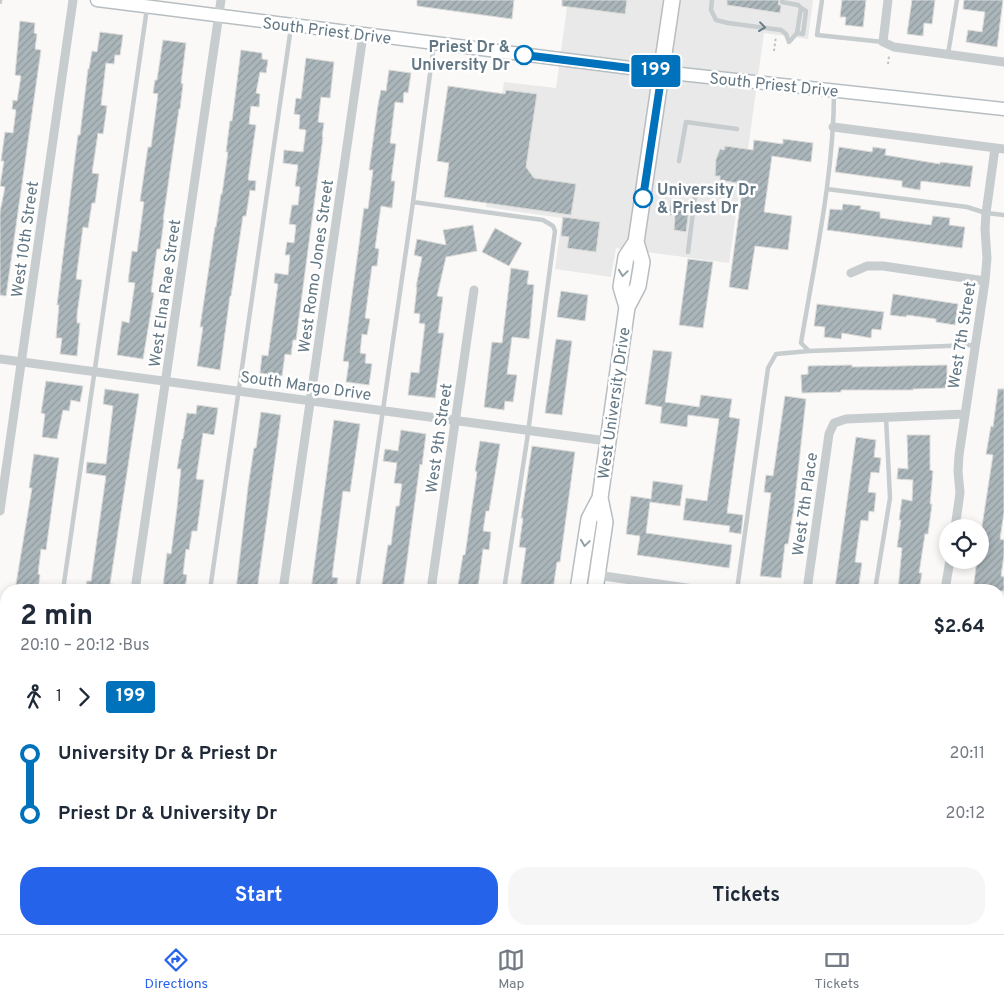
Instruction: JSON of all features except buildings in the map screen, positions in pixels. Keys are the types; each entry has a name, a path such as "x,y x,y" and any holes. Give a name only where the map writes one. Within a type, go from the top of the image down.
{"main road":[{"name":"South Priest Drive","path":"97,0 662,72 1004,109"},
{"name":"West University Drive","path":"596,583 605,522 600,498 627,307 638,286 642,262 636,242 672,0"},
{"name":"West University Drive","path":"579,584 588,520 600,498"}],"street":[{"name":"West 10th Street","path":"0,511 73,0"},
{"name":"West Elna Rae Street","path":"136,584 220,0"},
{"path":"888,0 883,42 894,47 1004,62"},
{"name":"West Romo Jones Street","path":"285,584 364,34"},
{"path":"833,127 1000,148"},
{"name":"West 7th Street","path":"956,519 960,493 959,455 985,281 987,258 984,228 1000,148"},
{"path":"851,273 867,266 883,266 985,281"},
{"name":"West 9th Street","path":"432,584 474,290"},
{"name":"South Margo Drive","path":"0,359 608,441"},
{"path":"886,417 965,414"},
{"name":"West 7th Place","path":"808,584 829,434 834,423 846,419 886,417"},
{"path":"946,584 948,569"},
{"path":"596,583 611,584"}],"lane":[{"path":"712,0 711,10 716,20 781,30 786,34 789,42 797,33 801,8 798,5 782,2"},
{"path":"822,0 817,35 883,42"},
{"path":"947,55 957,0"},
{"path":"64,584 148,7"},
{"path":"211,584 291,25"},
{"path":"358,584 434,43"},
{"path":"809,351 801,342 827,188 833,127 834,90"},
{"path":"679,161 686,122 737,129"},
{"path":"688,252 696,188"},
{"path":"827,188 967,207 986,213 1004,215"},
{"path":"413,202 544,220 553,226 556,237 505,584"},
{"path":"738,584 768,368 776,354 809,351 975,345"},
{"path":"876,584 890,498 886,417"}],"path":[{"path":"774,51 776,36"},
{"path":"887,51 886,56 890,56 888,64"}],"shaded area":[{"path":"568,0 813,0 808,39 764,33 743,185 740,186 729,263 616,248 611,277 555,269 562,218 486,207 504,82 556,88"}],"bus line":[{"name":"199","path":"524,55 662,72 643,198"}],"place":[{"name":"Priest Dr & University Dr","path":"524,55"},
{"name":"University Dr & Priest Dr","path":"643,198"}]}
